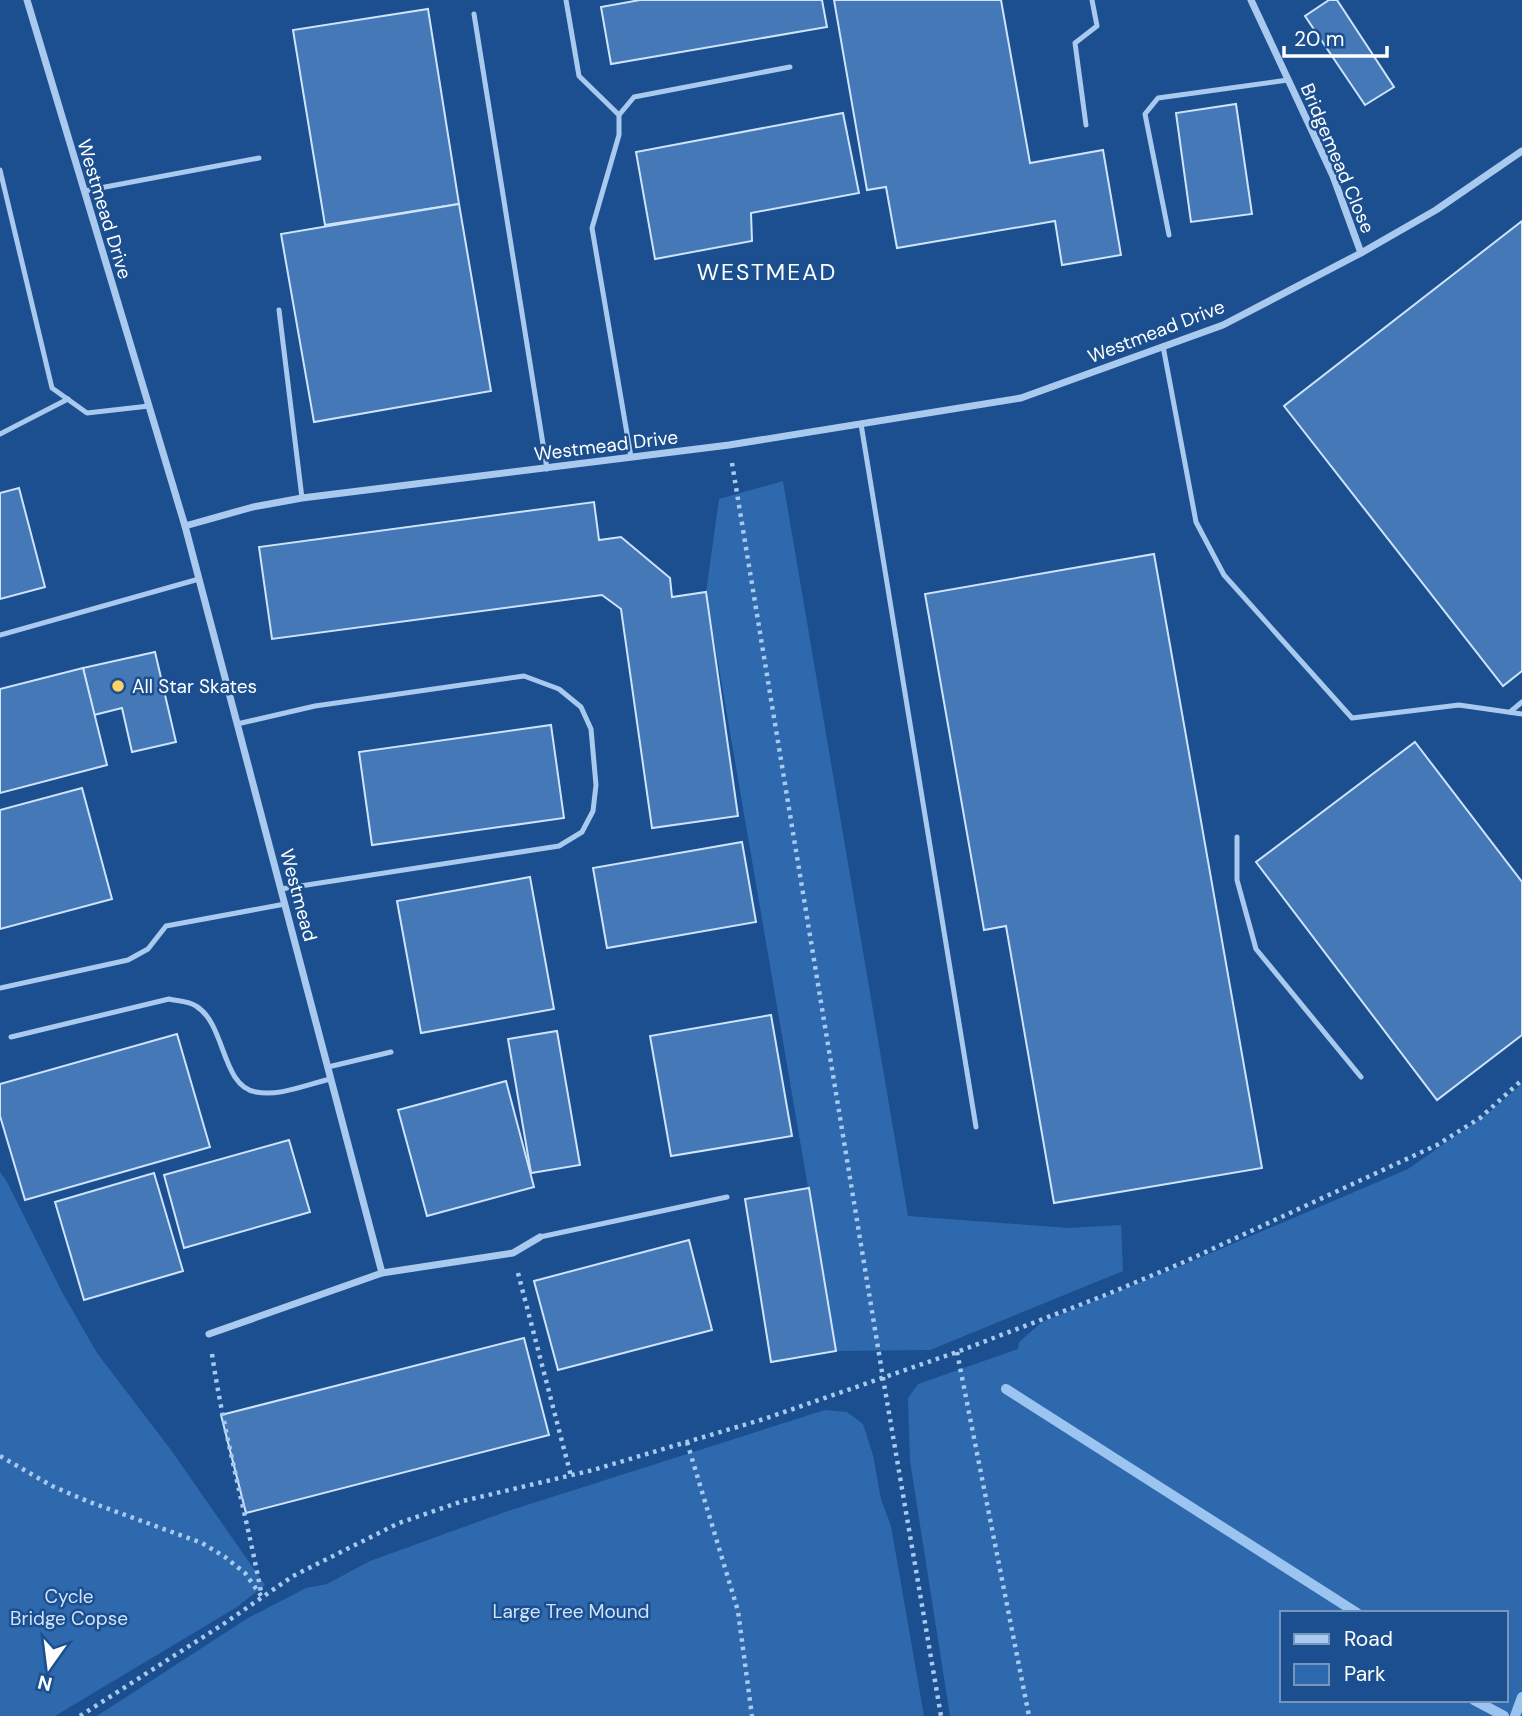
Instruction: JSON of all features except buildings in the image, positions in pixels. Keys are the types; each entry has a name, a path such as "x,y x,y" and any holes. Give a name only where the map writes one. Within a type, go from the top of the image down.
{"street":[{"name":"Westmead Drive","path":"27,0 185,526 253,507 302,498 729,445 1021,398 1223,325 1361,253 1436,210 1522,151"},
{"name":"Bridgemead Close","path":"1251,0 1333,176 1361,253"},
{"name":"Westmead","path":"185,526 382,1273"},
{"path":"209,1334 382,1273 513,1253 541,1237"}],"lane":[{"path":"566,0 579,76 620,115"},
{"path":"1086,125 1075,43 1097,26 1092,0"},
{"path":"474,13 547,468"},
{"path":"631,457 592,228 619,135 620,115 634,97 790,67"},
{"path":"1169,235 1145,114 1151,106 1158,98 1288,80"},
{"path":"84,191 259,158"},
{"path":"0,170 52,388 87,413 149,406"},
{"path":"279,310 302,498"},
{"path":"1163,346 1196,522 1224,575 1352,718 1459,705 1522,714"},
{"path":"0,434 68,400"},
{"path":"861,424 976,1127"},
{"path":"0,635 199,579"},
{"path":"237,724 315,706 524,676 559,689 581,707 591,729 596,785 593,811 582,832 559,846 281,889"},
{"path":"1510,712 1522,702"},
{"path":"1237,838 1237,880 1256,949 1361,1077"},
{"path":"0,988 128,960 148,949 166,926 285,904"},
{"path":"11,1037 169,999 194,1004 210,1019 234,1078 252,1092 269,1093 331,1079"},
{"path":"328,1067 391,1052"},
{"path":"541,1237 727,1197"}],"path":[{"path":"729,445 941,1716"},
{"path":"80,1716 293,1576 399,1523 463,1501 571,1476 764,1419 957,1352 1184,1262 1420,1154 1480,1118 1522,1080"},
{"path":"513,1253 571,1476"},
{"path":"209,1334 221,1415 246,1513 262,1597"},
{"path":"957,1352 1029,1716"},
{"path":"687,1442 738,1611 752,1716"},
{"path":"0,1457 52,1486 87,1501 202,1543 245,1573 262,1597"}],"green space":[{"path":"783,481 908,1216 1069,1228 1121,1225 1123,1271 930,1350 836,1351 706,592 719,499"},
{"path":"1522,1084 1522,1716 950,1716 910,1461 908,1398 918,1384 1018,1349 1019,1342 1042,1322 1408,1169 1491,1111"},
{"name":"Cycle Bridge Copse","path":"0,1172 97,1353 171,1450 265,1585 237,1607 55,1716 0,1716"},
{"name":"Large Tree Mound","path":"825,1410 847,1412 863,1424 873,1455 881,1499 891,1526 924,1716 97,1716 248,1618 306,1588 327,1584 370,1561 505,1512"}],"waterway":[{"path":"1006,1389 1354,1611"},
{"path":"1515,1716 1522,1697"},
{"path":"1478,1702 1504,1716"}],"place":[{"name":"All Star Skates","path":"118,686"}],"district":[{"name":"WESTMEAD","path":"767,272"}]}
